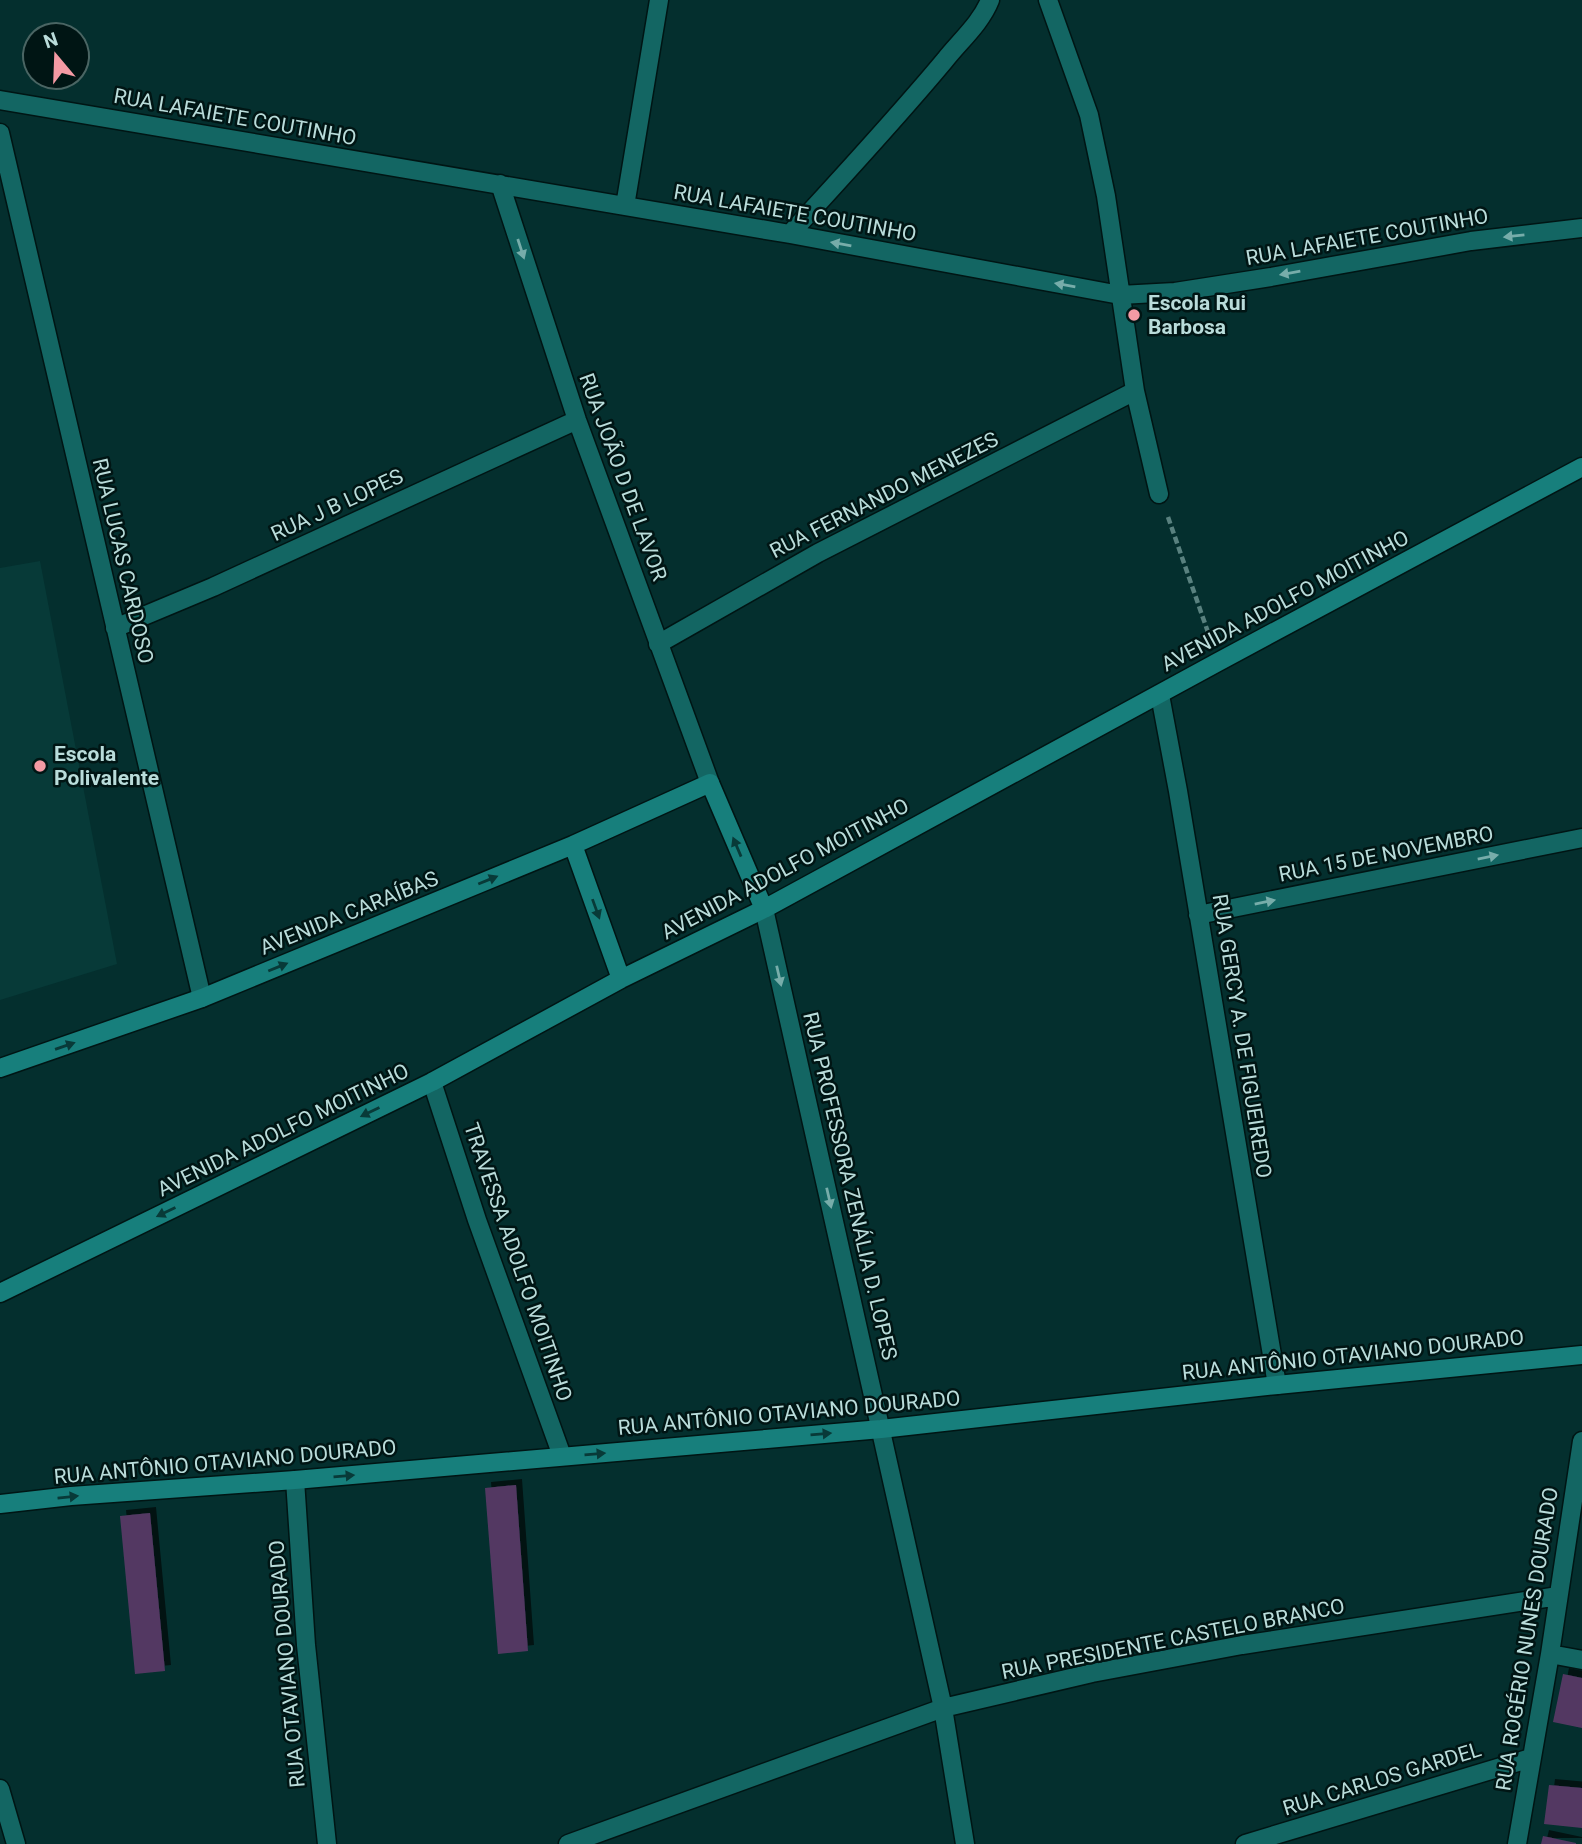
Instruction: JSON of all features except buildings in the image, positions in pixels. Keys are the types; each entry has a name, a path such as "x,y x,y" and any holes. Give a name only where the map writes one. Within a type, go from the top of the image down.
{"main road":[{"name":"AVENIDA ADOLFO MOITINHO","path":"0,1293 432,1082 621,979 764,909 1582,467"},
{"name":"AVENIDA CARAÍBAS","path":"0,1068 202,998 573,845 710,783"},
{"path":"710,783 764,909"},
{"path":"573,845 621,979"},
{"name":"RUA ANTÔNIO OTAVIANO DOURADO","path":"0,1504 881,1429 1277,1385 1582,1356"}],"street":[{"path":"625,206 659,0"},
{"path":"790,234 905,108 986,10 990,0"},
{"path":"1048,0 1089,115 1106,195 1135,391 1159,494"},
{"name":"RUA LAFAIETE COUTINHO","path":"0,100 790,234 1120,295 1175,292 1471,241 1582,228"},
{"name":"RUA LUCAS CARDOSO","path":"0,133 202,998"},
{"name":"RUA JOÃO D DE LAVOR","path":"500,184 577,420 710,783"},
{"name":"RUA FERNANDO MENEZES","path":"658,644 818,553 1135,391"},
{"name":"RUA J B LOPES","path":"115,628 213,587 577,420"},
{"name":"RUA GERCY A. DE FIGUEIREDO","path":"1160,695 1277,1385"},
{"name":"RUA 15 DE NOVEMBRO","path":"1198,915 1582,838"},
{"name":"RUA PROFESSORA ZENÁLIA D. LOPES","path":"764,909 943,1708 965,1844"},
{"name":"TRAVESSA ADOLFO MOITINHO","path":"432,1082 477,1220 562,1456"},
{"name":"RUA ROGÉRIO NUNES DOURADO","path":"1517,1844 1550,1654 1582,1441"},
{"name":"RUA OTAVIANO DOURADO","path":"295,1480 306,1645 327,1844"},
{"name":"RUA PRESIDENTE CASTELO BRANCO","path":"568,1844 943,1708 1092,1673 1215,1650 1558,1596"},
{"path":"1550,1654 1582,1660"},
{"name":"RUA CARLOS GARDEL","path":"1245,1844 1531,1758"},
{"path":"0,1789 16,1844"}],"path":[{"path":"1159,494 1219,662"}],"shaded area":[{"name":"Escola Polivalente","path":"40,561 117,964 0,1000 0,568"}],"place":[{"name":"Escola Rui Barbosa","path":"1134,315"},
{"name":"Escola Polivalente","path":"40,766"}]}
